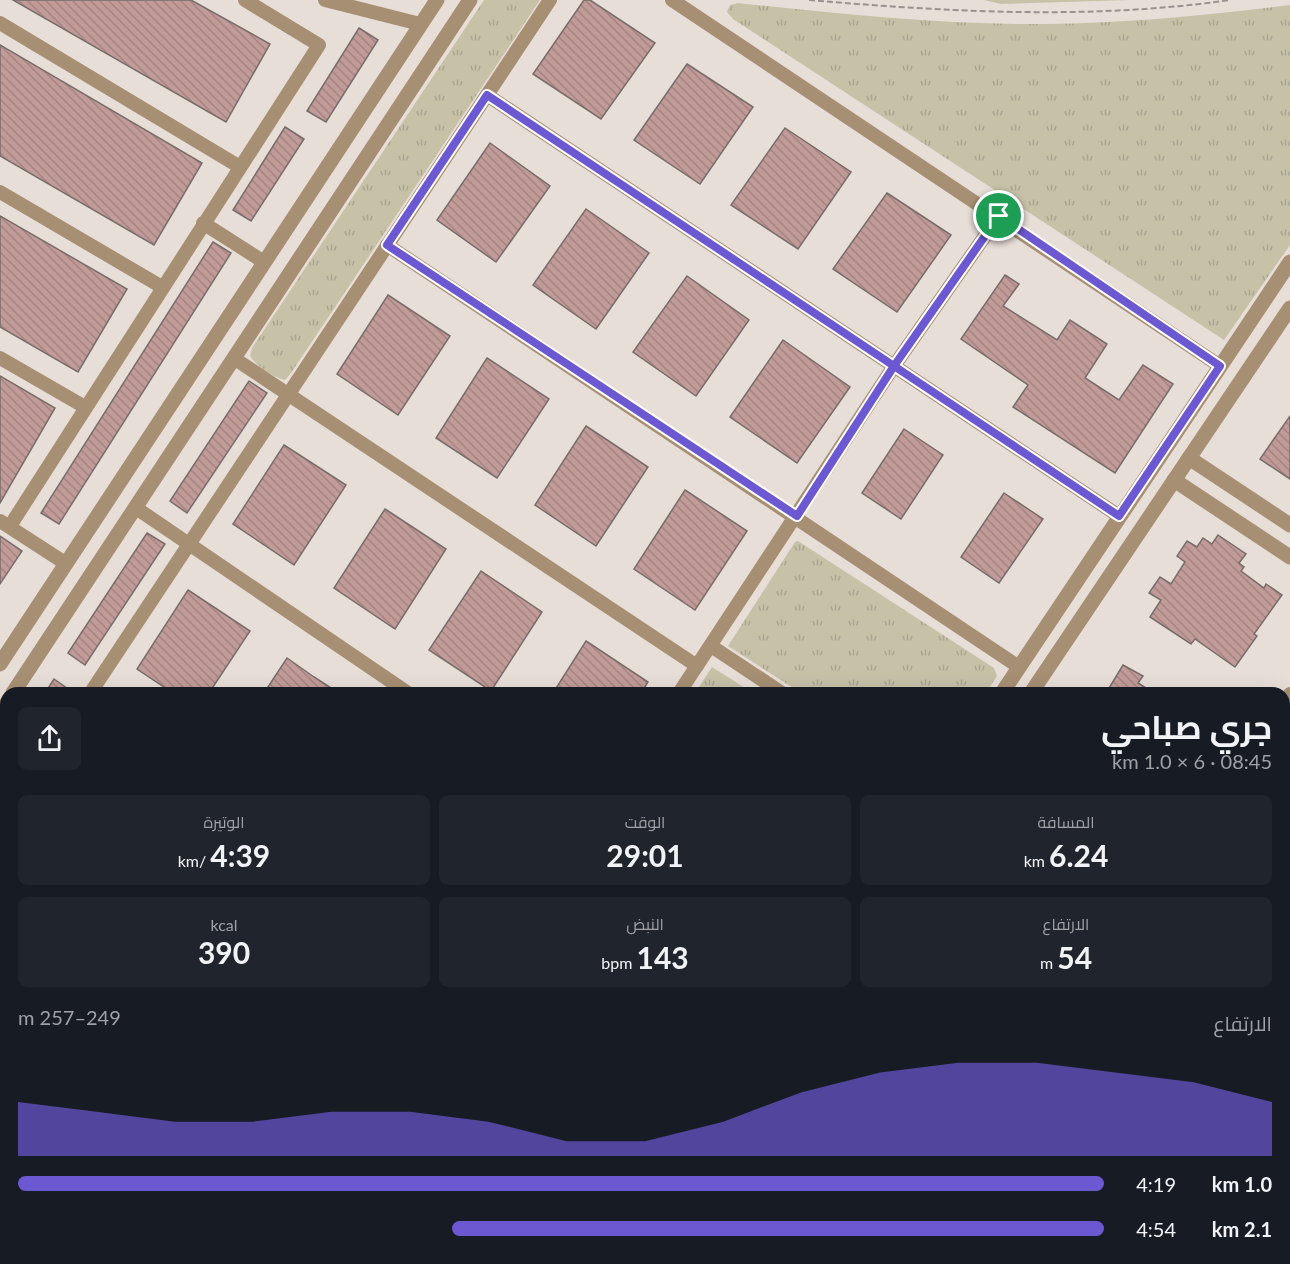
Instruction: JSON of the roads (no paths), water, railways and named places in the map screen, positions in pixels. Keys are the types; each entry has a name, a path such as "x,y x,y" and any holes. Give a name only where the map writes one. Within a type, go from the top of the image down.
{"street":[{"path":"65,563 5,523 84,407 319,45 245,0"},
{"path":"325,0 420,24"},
{"path":"23,676 11,671 1,663 437,0"},
{"path":"17,687 470,0"},
{"path":"94,687 550,0"},
{"path":"672,0 999,216 1220,366"},
{"path":"0,23 240,167"},
{"path":"487,95 1119,516"},
{"path":"0,192 162,287"},
{"path":"683,687 894,366 999,216"},
{"path":"203,224 264,262"},
{"path":"387,245 797,516 1019,667"},
{"path":"1006,687 1290,262"},
{"path":"1035,687 1290,308"},
{"path":"1253,320 1274,333"},
{"path":"0,358 84,407"},
{"path":"234,359 697,666"},
{"path":"158,422 181,437"},
{"path":"1189,458 1290,525"},
{"path":"1174,480 1290,557"},
{"path":"135,508 399,687"},
{"path":"711,646 774,687"}]}
